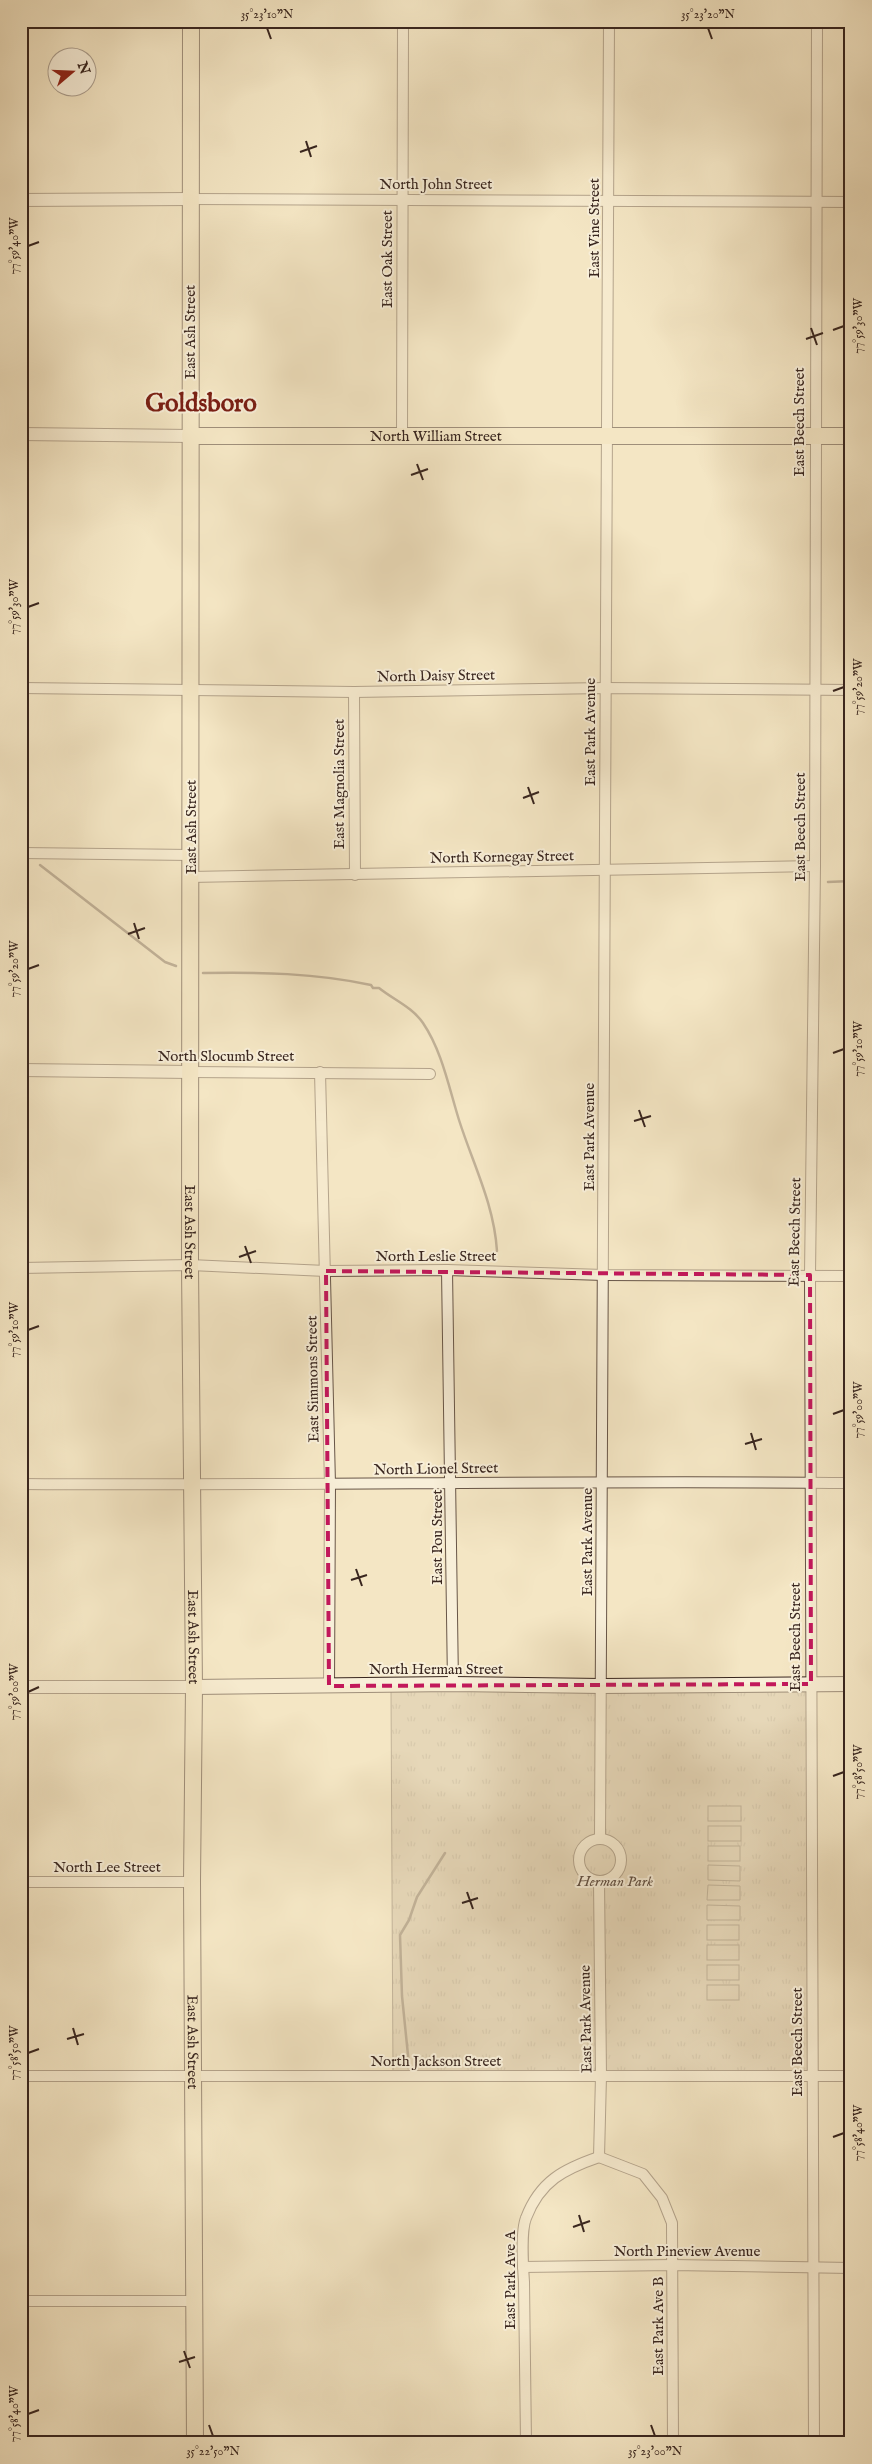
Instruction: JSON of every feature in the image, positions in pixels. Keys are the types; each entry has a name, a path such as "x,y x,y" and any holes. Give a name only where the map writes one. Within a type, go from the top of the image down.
{"main road":[{"name":"East Ash Street","path":"191,21 190,1265 194,1687 192,2076 195,2443"},
{"name":"North William Street","path":"190,436 851,436"},
{"name":"North Herman Street","path":"194,1687 453,1684 602,1686 851,1684"}],"street":[{"name":"East Oak Street","path":"402,436 403,21"},
{"name":"East Vine Street","path":"607,435 608,21"},
{"name":"East Beech Street","path":"814,2443 810,1275 815,866 814,436 816,21"},
{"name":"North John Street","path":"21,200 851,202"},
{"name":"North William Street","path":"21,434 190,436"},
{"name":"East Park Avenue","path":"600,1839 607,435"},
{"name":"North Daisy Street","path":"21,688 354,692 605,688 851,690"},
{"name":"East Magnolia Street","path":"354,692 354,875"},
{"path":"21,853 191,854"},
{"name":"North Kornegay Street","path":"190,877 815,866"},
{"name":"North Slocumb Street","path":"21,1070 430,1074"},
{"name":"East Simmons Street","path":"320,1072 330,1484 329,1686"},
{"name":"North Leslie Street","path":"21,1268 190,1265 326,1271 447,1270 604,1274 851,1276"},
{"name":"East Pou Street","path":"447,1270 452,1484 453,1684"},
{"name":"North Lionel Street","path":"21,1484 452,1484 602,1480 851,1483"},
{"name":"North Herman Street","path":"21,1687 194,1687"},
{"path":"600,1839 616,1846 621,1861 613,1876 599,1880 586,1874 580,1859 587,1844 600,1839"},
{"name":"East Park Avenue","path":"599,1880 600,2158"},
{"name":"North Lee Street","path":"21,1882 192,1882"},
{"name":"North Jackson Street","path":"21,2076 851,2076"},
{"name":"East Park Ave B","path":"600,2158 643,2174 662,2198 672,2223 673,2443"},
{"name":"East Park Ave A","path":"526,2443 525,2219 536,2198 550,2180 572,2167 600,2158"},
{"name":"North Pineview Avenue","path":"524,2267 673,2265 851,2268"},
{"path":"21,2301 193,2301"}],"highlighted area":[{"path":"326,1271 810,1275 811,1684 329,1686"}],"green space":[{"name":"Herman Park","path":"811,1684 812,2076 393,2076 391,1690"},
{"path":"708,1806 741,1806 741,1821 708,1821"},
{"path":"708,1826 741,1826 741,1841 708,1841"},
{"path":"708,1846 740,1846 740,1861 708,1861"},
{"path":"708,1865 740,1866 740,1881 708,1880"},
{"path":"708,1885 740,1886 740,1900 707,1900"},
{"path":"707,1905 740,1906 740,1920 707,1920"},
{"path":"707,1925 739,1925 739,1940 707,1940"},
{"path":"707,1945 739,1945 739,1960 707,1960"},
{"path":"707,1965 739,1965 739,1980 707,1980"},
{"path":"707,1985 739,1985 739,2000 707,2000"}],"waterway":[{"path":"40,865 165,962 176,966"},
{"path":"828,882 851,881"},
{"path":"203,973 287,974 350,981 379,988 414,1012 430,1034 440,1058 487,1200 492,1217 497,1251"},
{"path":"409,2065 402,1996 400,1935 409,1920 417,1897 445,1853"}],"district":[{"name":"Goldsboro","path":"201,404"}]}
